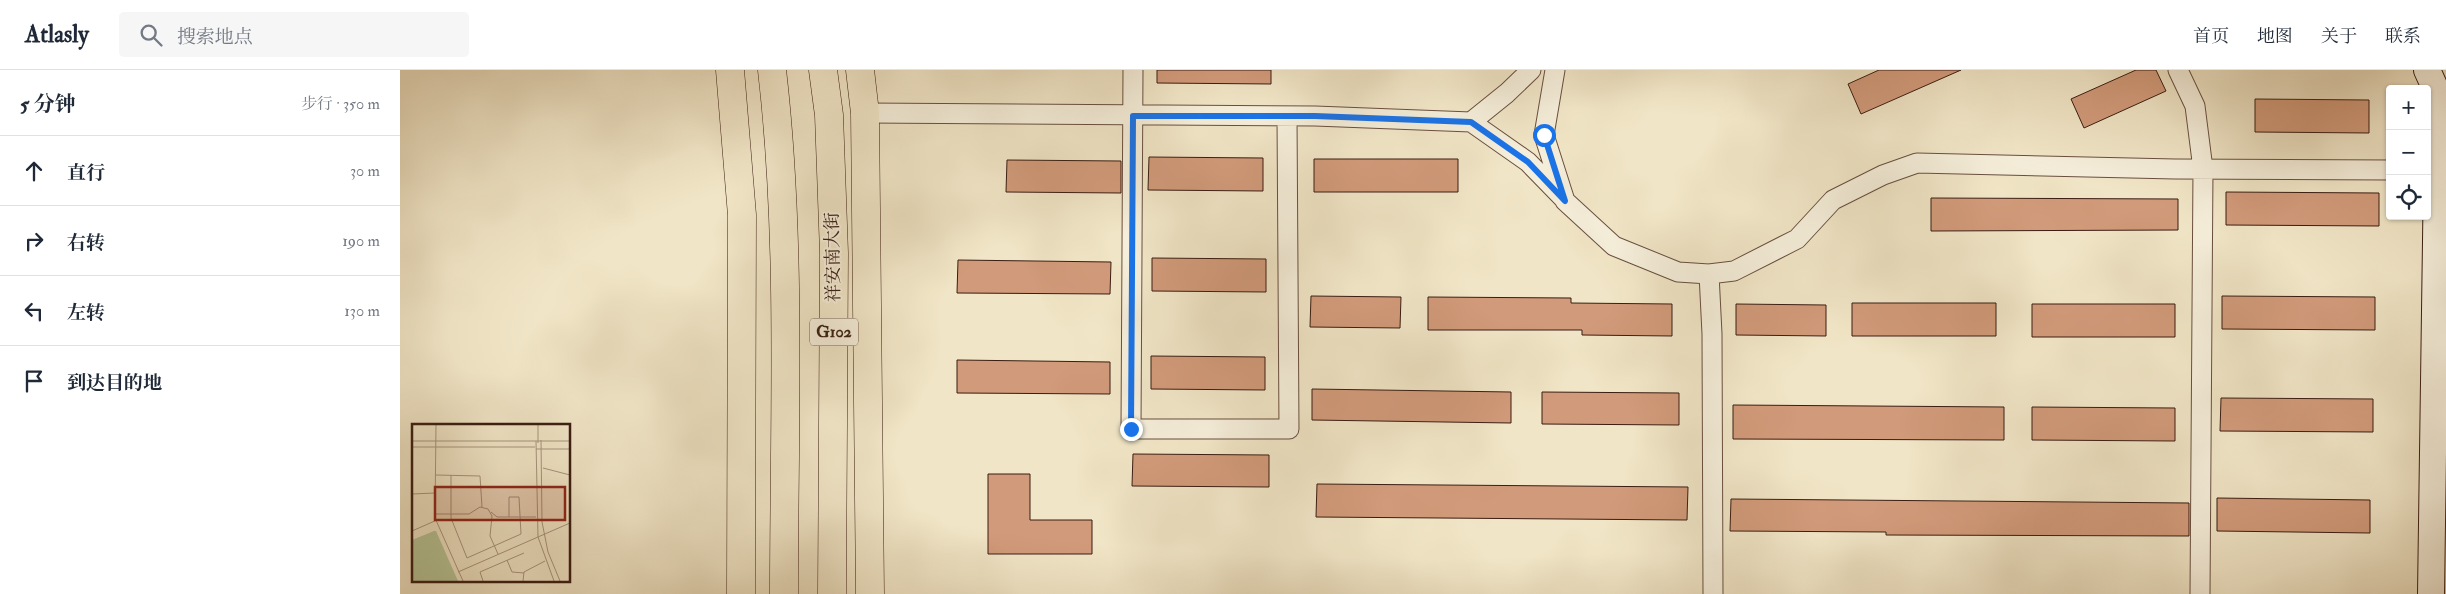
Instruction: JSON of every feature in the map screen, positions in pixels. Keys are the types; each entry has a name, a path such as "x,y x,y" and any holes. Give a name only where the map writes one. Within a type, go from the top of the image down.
{"highway":[{"path":"730,70 736,119 742,215 741,594"},
{"path":"772,70 781,184 784,291 784,594"},
{"name":"祥安南大街","path":"823,70 829,115 834,254 832,594"},
{"path":"860,70 864,113 870,594"}],"main road":[{"path":"2427,70 2444,102 2432,170 2431,594"}],"street":[{"path":"1133,70 1131,429 1289,429 1287,116"},
{"path":"1471,122 1531,70"},
{"path":"1555,70 1544,135 1565,201"},
{"path":"2178,70 2195,106 2203,169 2200,594"},
{"path":"864,113 1287,116 1471,122 1528,162 1565,201 1614,246 1678,272 1709,274 1734,271 1797,239 1833,200 1883,175 1917,163 2203,169 2386,170"},
{"path":"1709,274 1712,334 1713,594"}],"building":[{"path":"1157,70 1271,70 1271,84 1157,83"},
{"path":"1879,70 1961,70 1861,114 1848,84"},
{"path":"2136,70 2156,70 2166,91 2084,128 2071,99"},
{"path":"2255,99 2369,100 2369,133 2255,132"},
{"path":"1149,157 1263,158 1263,191 1148,190"},
{"path":"1314,159 1458,159 1458,192 1314,192"},
{"path":"1007,160 1121,161 1121,193 1006,192"},
{"path":"2226,192 2379,193 2379,226 2226,225"},
{"path":"1931,198 2178,199 2178,230 1931,231"},
{"path":"1152,258 1266,259 1266,292 1152,291"},
{"path":"958,260 1111,262 1110,294 957,293"},
{"path":"1311,296 1401,297 1400,328 1310,327"},
{"path":"2222,296 2375,297 2375,330 2222,329"},
{"path":"1428,297 1571,298 1571,303 1672,304 1672,336 1582,335 1582,330 1428,330"},
{"path":"1852,303 1996,303 1996,336 1852,336"},
{"path":"1736,304 1826,305 1826,336 1736,335"},
{"path":"2032,304 2175,304 2175,337 2032,337"},
{"path":"1151,356 1265,357 1265,390 1151,389"},
{"path":"957,360 1110,362 1110,394 957,393"},
{"path":"1312,389 1511,392 1511,423 1312,420"},
{"path":"1542,392 1679,393 1679,425 1542,424"},
{"path":"2221,398 2373,399 2373,432 2220,431"},
{"path":"1733,405 2004,407 2004,440 1733,439"},
{"path":"2032,407 2175,408 2175,441 2032,440"},
{"path":"1133,454 1269,455 1269,487 1132,486"},
{"path":"988,474 1030,474 1030,520 1092,520 1092,554 988,554"},
{"path":"1317,484 1688,487 1687,520 1316,517"},
{"path":"2217,498 2370,500 2370,533 2217,531"},
{"path":"1731,499 2189,503 2189,536 1886,535 1886,532 1730,531"}],"route":[{"path":"1131,429 1133,116 1315,116 1471,122 1528,162 1565,201 1544,135"}]}
